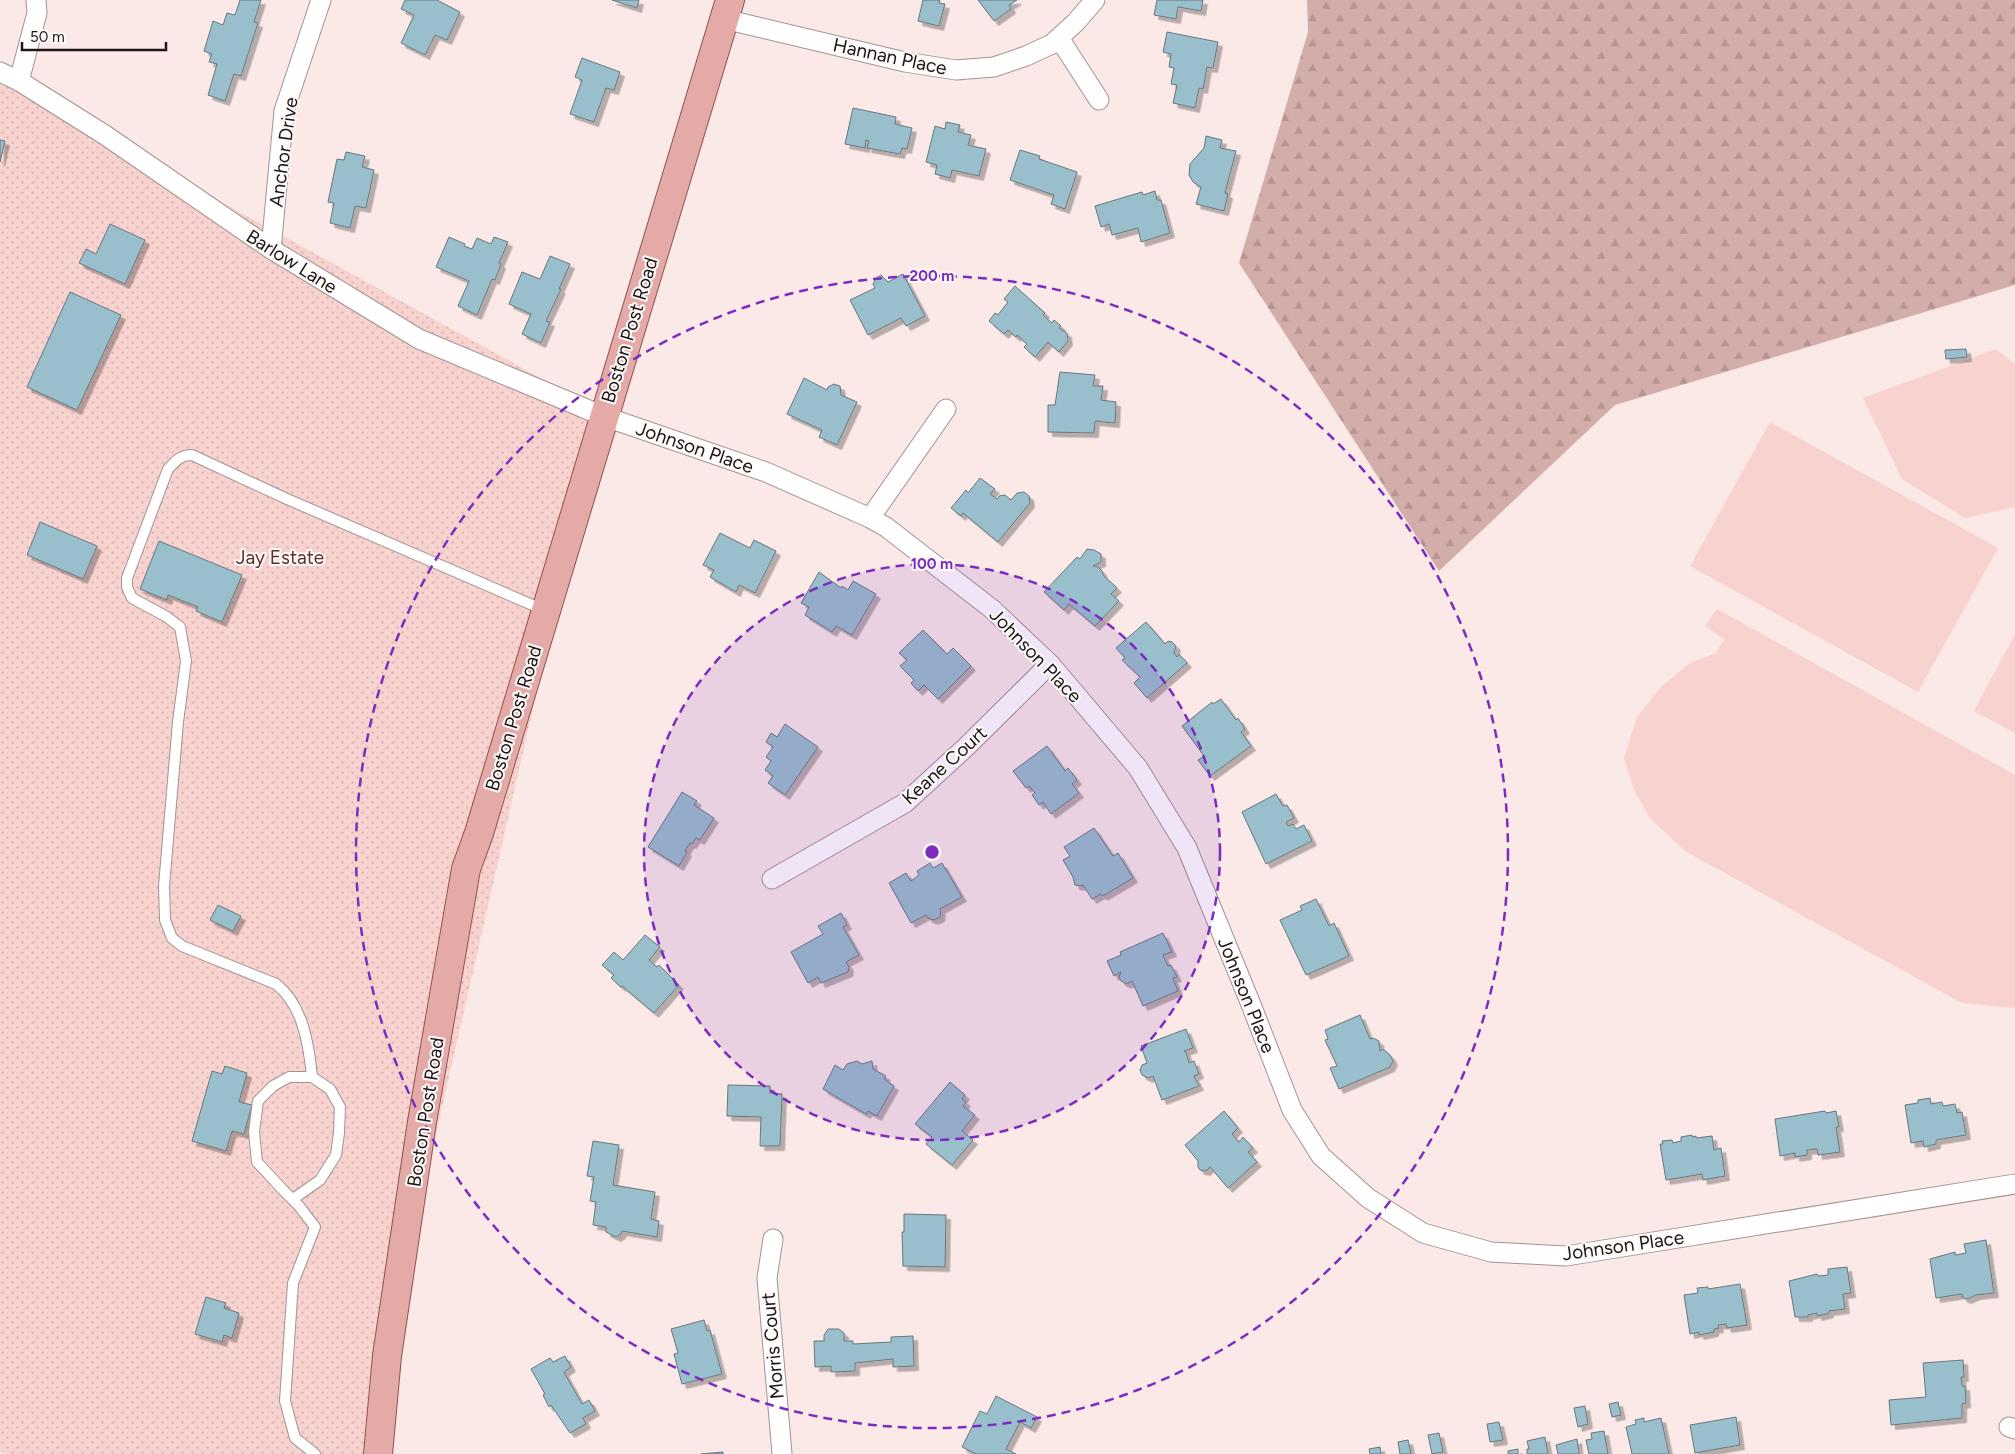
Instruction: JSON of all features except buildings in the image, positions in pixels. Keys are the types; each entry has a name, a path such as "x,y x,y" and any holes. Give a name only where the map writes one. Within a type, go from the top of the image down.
{"main road":[{"name":"Boston Post Road","path":"378,1454 386,1356 422,1122 466,869 479,833 603,416 727,10"}],"street":[{"path":"19,81 37,13 36,0"},
{"name":"Anchor Drive","path":"271,249 284,111 321,0"},
{"name":"Hannan Place","path":"727,10 904,62 956,70 994,67 1026,56 1052,44 1076,22 1095,0"},
{"path":"1058,38 1099,100"},
{"name":"Barlow Lane","path":"0,72 19,81 105,136 271,249 419,340 603,416"},
{"path":"870,518 946,409"},
{"name":"Johnson Place","path":"603,416 766,472 870,518 886,527 992,609 1050,664 1138,768 1187,848 1292,1110 1321,1156 1368,1198 1423,1233 1491,1252 1566,1256 2015,1184"},
{"name":"Keane Court","path":"772,879 905,802 965,748 1050,664"},
{"name":"Morris Court","path":"773,1239 766,1278 782,1454"}],"lane":[{"path":"312,1077 310,1059 300,1019 294,1002 285,991 276,984 182,946 172,938 165,920 164,886 178,722 186,661 180,627 167,617 132,598 126,578 168,469 177,459 185,455 192,456 545,610"},
{"path":"292,1199 320,1180 336,1154 340,1107 330,1089 312,1077 289,1078 273,1086 258,1101 254,1132 257,1162 292,1199 315,1228 293,1283 285,1401 295,1438 315,1454"}],"green space":[{"path":"1307,0 2015,0 2015,285 1615,405 1439,571 1239,263 1308,32"},
{"name":"Jay Estate","path":"0,80 622,423 603,416 588,467 363,1454 11,1454 0,1452"},
{"path":"1996,349 2015,364 2015,507 1965,518 1902,479 1863,398"},
{"path":"1770,422 1998,548 1918,692 1690,566"},
{"path":"1717,609 2015,775 2015,1008 1962,1003 1685,851 1650,818 1634,790 1624,758 1637,717 1661,687 1690,663 1716,653 1724,639 1705,626"},
{"path":"2015,634 2015,733 1974,711"}]}
